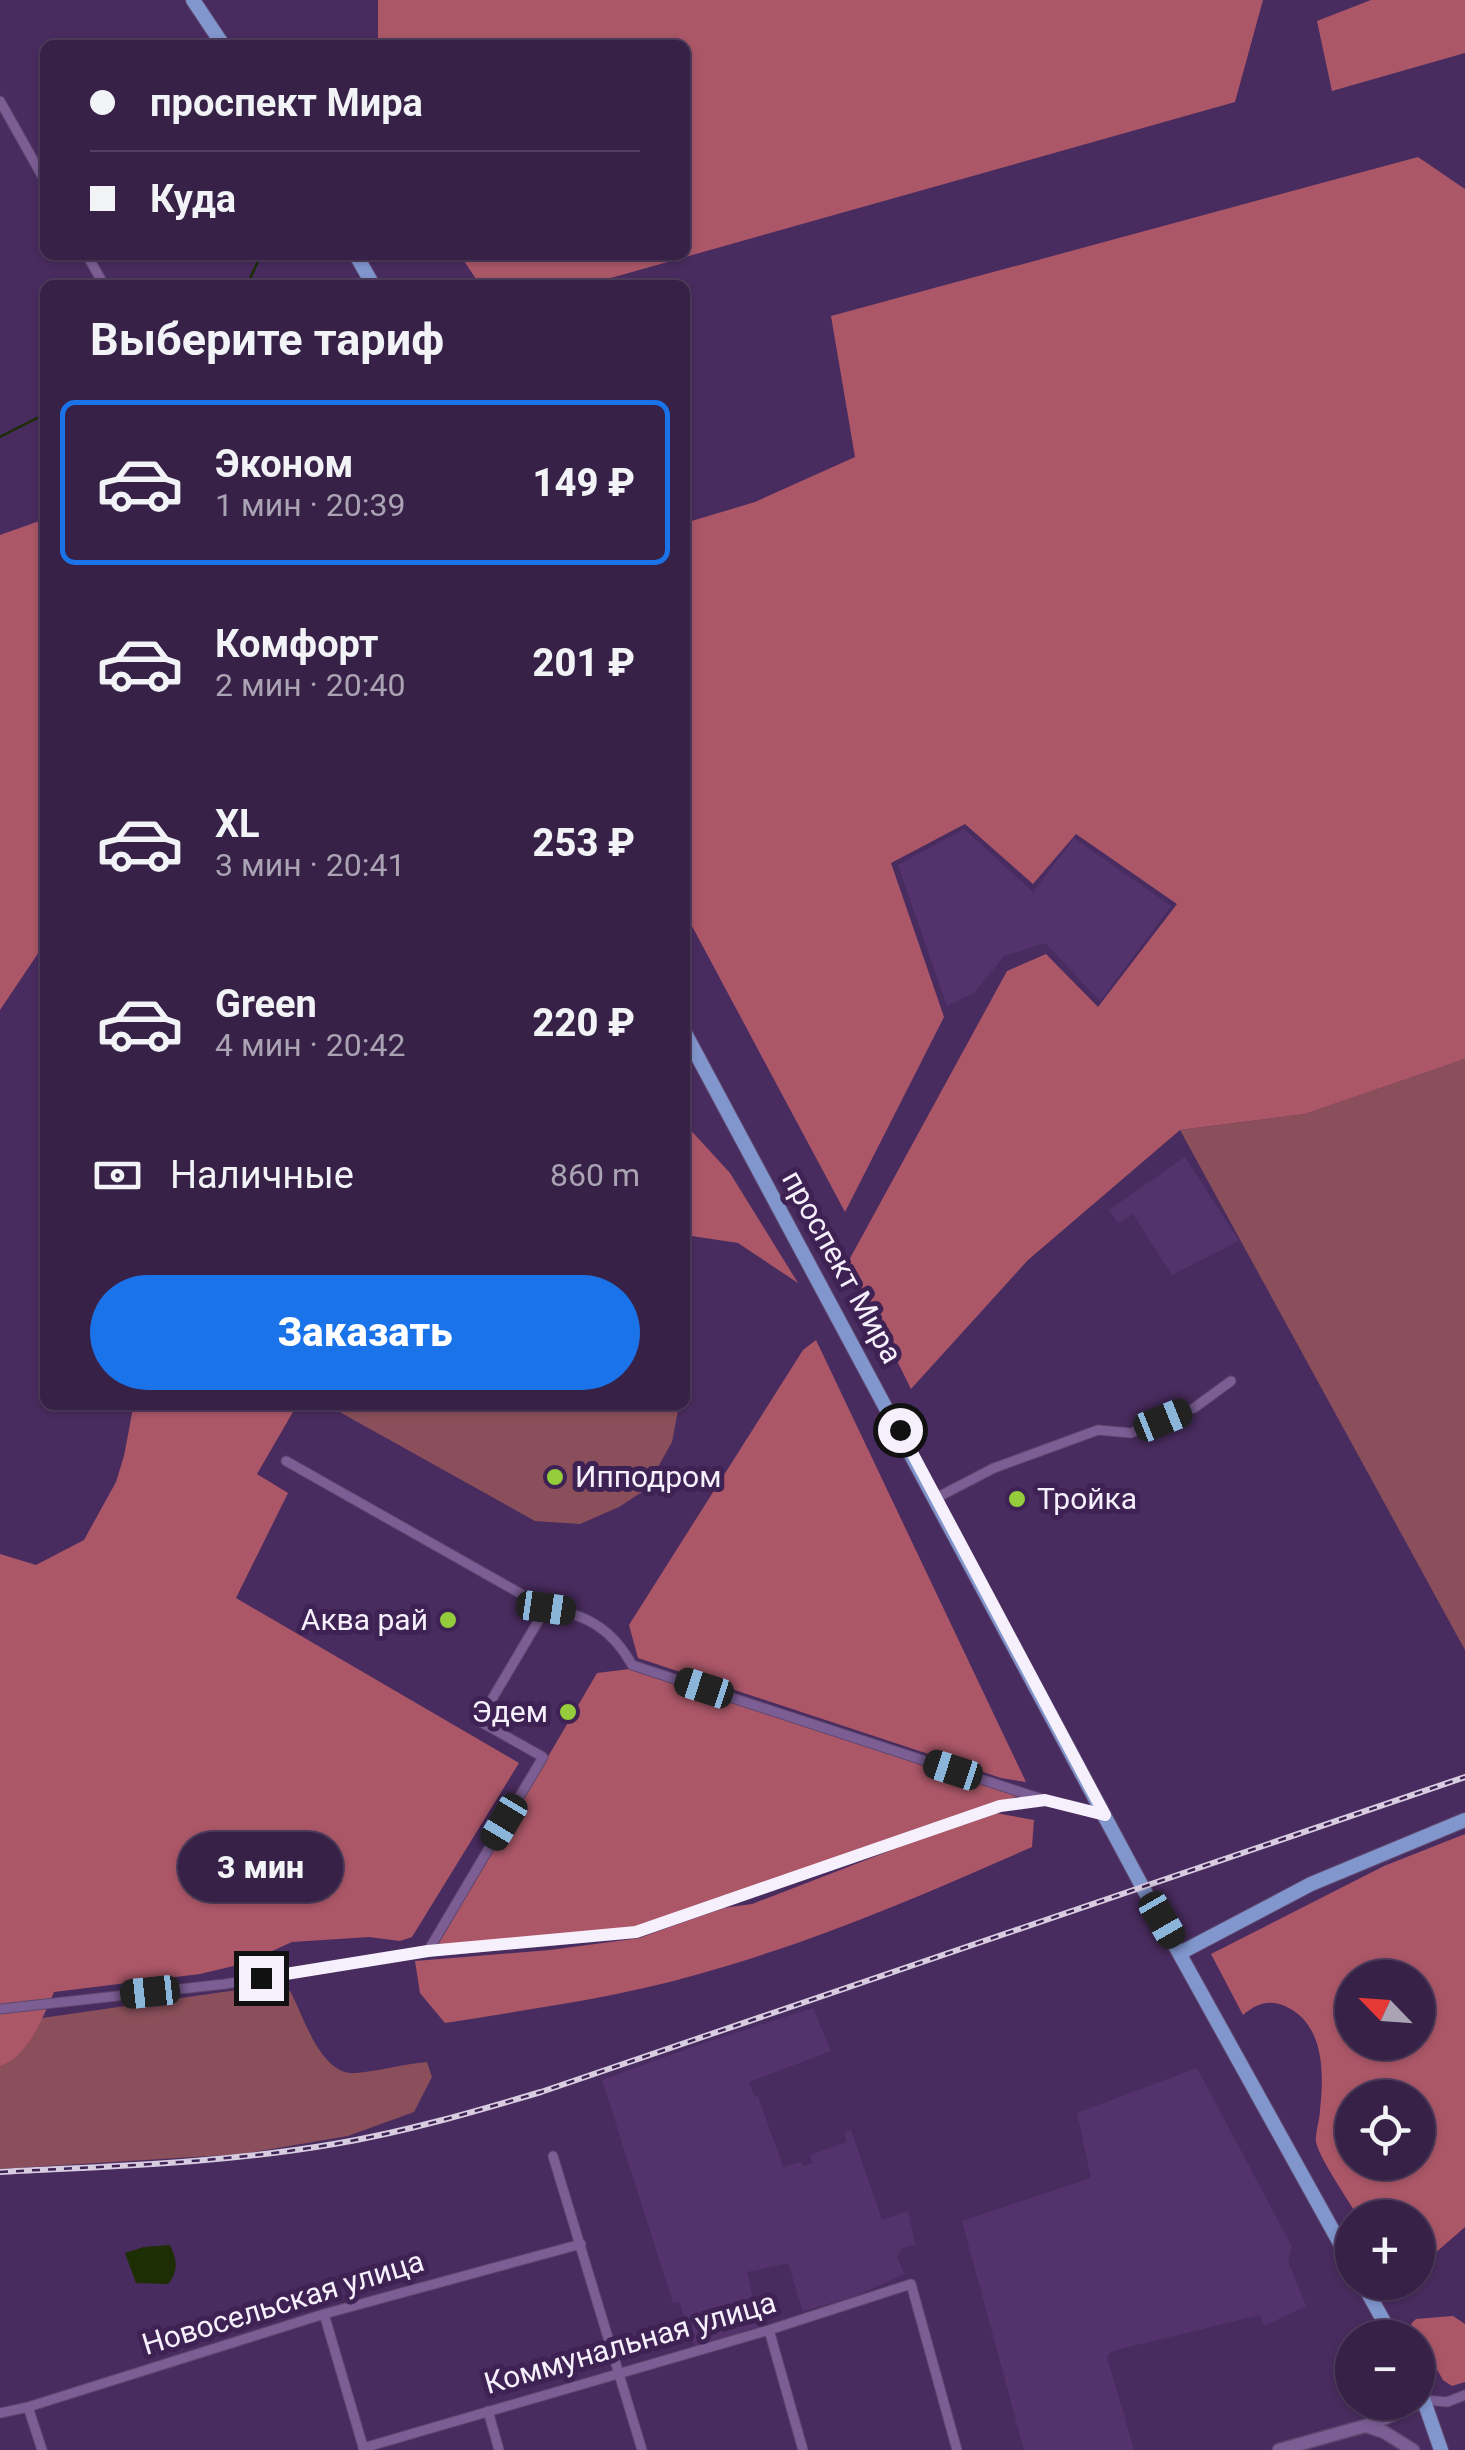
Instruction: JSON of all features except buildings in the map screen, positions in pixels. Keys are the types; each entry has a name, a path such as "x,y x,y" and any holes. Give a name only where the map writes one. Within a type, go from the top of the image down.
{"main road":[{"path":"193,0 220,40"},
{"name":"проспект Мира","path":"690,1042 1335,2234"},
{"path":"1180,1952 1310,1884 1465,1820"},
{"path":"1432,2420 1440,2450"}],"street":[{"path":"0,101 40,172"},
{"path":"936,1498 994,1468 1098,1430 1131,1433 1194,1408 1232,1381"},
{"path":"286,1461 546,1608 572,1612 618,1639 632,1665 1045,1800 1105,1815"},
{"path":"428,1951 542,1757 479,1721 546,1608"},
{"path":"0,2008 225,1984 428,1951 636,1932 1000,1806 1045,1800"},
{"path":"553,2156 642,2450"},
{"name":"Новосельская улица","path":"0,2413 324,2314 581,2244"},
{"name":"Коммунальная улица","path":"364,2449 769,2330 911,2284 958,2450"},
{"path":"324,2314 364,2449"},
{"path":"769,2330 803,2450"},
{"path":"1435,2401 1447,2402 1465,2396"},
{"path":"28,2407 42,2450"},
{"path":"488,2411 500,2450"},
{"path":"1366,2426 1372,2420"},
{"path":"1279,2450 1380,2420"},
{"path":"1366,2426 1413,2450"}],"shaded area":[{"path":"378,0 1263,0 1235,102 690,256 690,40 378,40"},
{"path":"1371,0 1465,0 1465,53 1332,91 1317,21"},
{"path":"1418,157 1465,189 1465,1059 1305,1114 1180,1130 1028,1260 911,1389 848,1262 1007,971 1046,954 1098,1007 1177,904 1076,834 1033,884 965,824 891,863 944,1017 845,1212 690,922 690,522 755,502 855,457 831,316"},
{"path":"463,260 675,260 604,280 477,280"},
{"path":"40,521 40,950 0,1010 0,535"},
{"path":"964,829 1033,892 1074,838 1171,906 1100,1001 1045,943 1004,956 975,992 947,1006 898,865"},
{"path":"1465,1059 1465,1650 1180,1130 1305,1114"},
{"path":"690,1129 730,1173 798,1283 738,1243 690,1236"},
{"path":"1185,1157 1239,1241 1172,1275 1133,1214 1118,1223 1109,1210"},
{"path":"816,1340 1026,1782 1001,1778 638,1658 629,1625 803,1350"},
{"path":"133,1410 294,1410 257,1474 288,1493 236,1598 519,1763 412,1937 400,1941 369,1937 292,1942 246,1963 200,1974 54,1992 26,2045 0,2066 0,1554 36,1565 84,1540 116,1482"},
{"name":"Ипподром","path":"336,1410 678,1410 672,1442 645,1490 619,1507 580,1524 535,1521"},
{"path":"630,1669 1018,1796 634,1928 436,1948 597,1673"},
{"path":"990,1812 1034,1820 1032,1847 868,1916 742,1961 636,1990 445,2023 420,1993 415,1961 640,1938 716,1909 752,1904"},
{"path":"1465,1834 1465,2227 1435,2253 1435,2200 1347,2200 1328,2169 1318,2149 1321,2066 1315,2037 1298,2014 1285,2006 1258,2005 1243,2015 1211,1954 1384,1866"},
{"path":"265,1986 290,1991 323,2055 343,2071 356,2073 427,2062 432,2077 414,2112 348,2136 242,2154 0,2169 0,2024"},
{"path":"813,2008 831,2051 749,2082 754,2097 758,2096 783,2167 812,2163 810,2155 847,2142 844,2132 851,2130 882,2220 908,2211 915,2245 902,2248 897,2256 904,2274 856,2296 803,2311 788,2263 747,2272 759,2327 695,2347 679,2302 673,2303 602,2080"},
{"path":"1197,2068 1292,2247 1288,2261 1306,2306 1264,2326 1260,2315 1112,2351 1107,2357 1134,2450 1024,2450 962,2221 1091,2178 1077,2113"},
{"path":"170,2245 176,2265 168,2284 136,2283 125,2253"},
{"path":"1453,2316 1465,2324 1465,2382 1452,2386 1443,2380 1435,2366 1435,2320 1416,2319"}],"waterway":[{"path":"249,280 259,260"},
{"path":"0,437 40,417"}],"railway":[{"path":"0,2172 251,2156 387,2134 464,2114 541,2092 1465,1777"}],"place":[{"name":"Ипподром","path":"555,1477"},
{"name":"Тройка","path":"1017,1499"},
{"name":"Аква рай","path":"448,1620"},
{"name":"Эдем","path":"568,1712"}],"route":[{"path":"261,1978 428,1951 636,1932 1000,1806 1045,1800 1105,1815 900,1430"}]}
